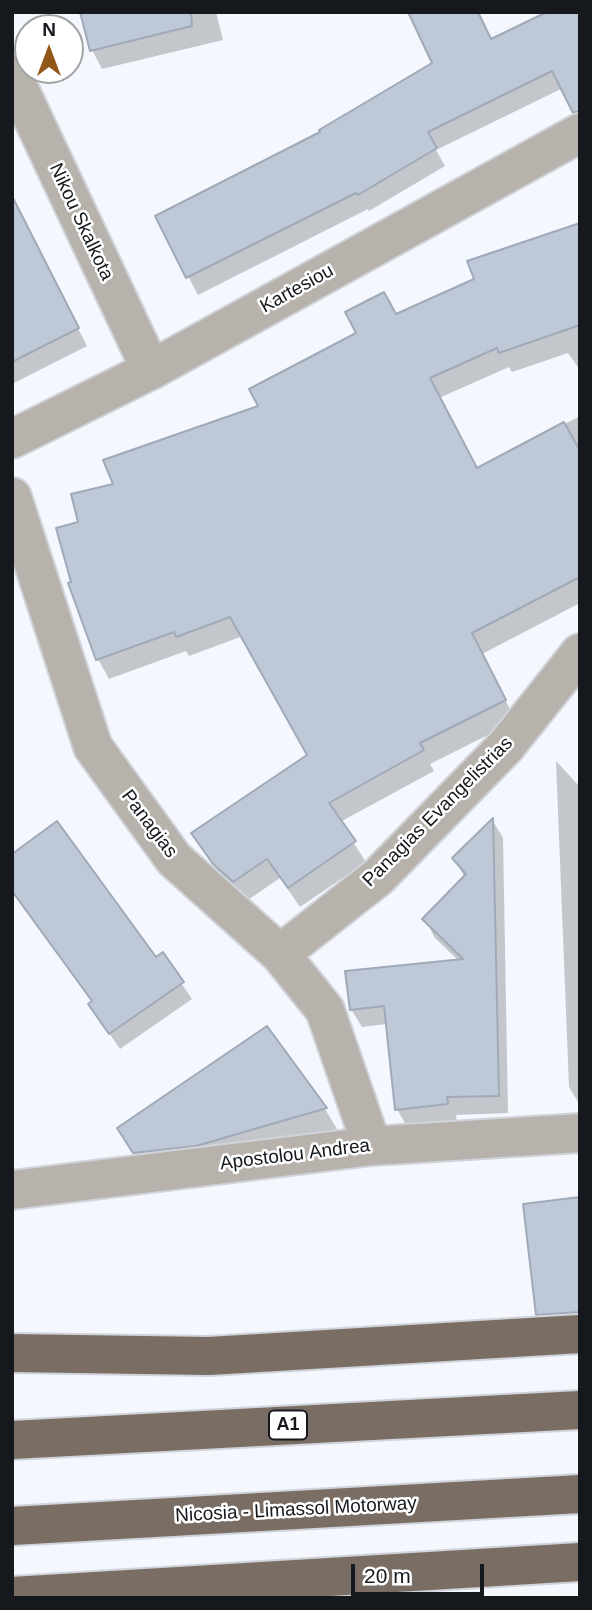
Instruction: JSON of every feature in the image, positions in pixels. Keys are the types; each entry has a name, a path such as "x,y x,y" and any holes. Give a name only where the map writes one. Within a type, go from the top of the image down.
{"highway":[{"path":"12,1353 209,1356 580,1334"},
{"name":"A1","path":"12,1440 571,1410"},
{"name":"Nicosia - Limassol Motorway","path":"12,1526 580,1494"},
{"path":"12,1596 580,1562"}],"street":[{"name":"Nikou Skalkota","path":"12,74 150,370"},
{"name":"Kartesiou","path":"12,439 150,370 580,132"},
{"name":"Panagias","path":"12,497 93,747 174,859 280,954 325,1010 372,1146"},
{"name":"Panagias Evangelistrias","path":"280,954 377,877 506,746 580,653"},
{"name":"Apostolou Andrea","path":"12,1190 372,1146 580,1133"}],"building":[{"path":"191,12 192,26 90,51 84,28 84,14 81,14"},
{"path":"408,12 478,12 491,39 547,12 580,12 580,111 573,113 552,71 428,132 437,148 358,195 356,193 186,278 155,216 320,132 319,130 432,63"},
{"path":"12,196 79,328 12,362"},
{"path":"580,223 580,325 499,353 497,348 430,378 477,468 564,422 580,451 580,577 472,633 506,700 420,743 424,750 329,803 356,841 288,888 267,859 233,882 213,864 191,833 307,755 230,617 176,637 174,632 96,660 68,583 71,582 56,528 78,522 71,494 113,484 103,460 258,406 249,389 356,333 345,312 384,292 396,314 474,279 467,261"},
{"path":"493,818 499,1096 447,1097 448,1104 395,1110 384,1006 350,1010 345,971 463,959 422,919 466,874 452,858"},
{"path":"57,821 156,957 163,952 184,982 109,1034 88,1004 92,1001 12,891 12,854"},
{"path":"267,1026 327,1108 196,1146 133,1153 117,1128"},
{"path":"580,1197 580,1312 536,1315 523,1204"}]}
